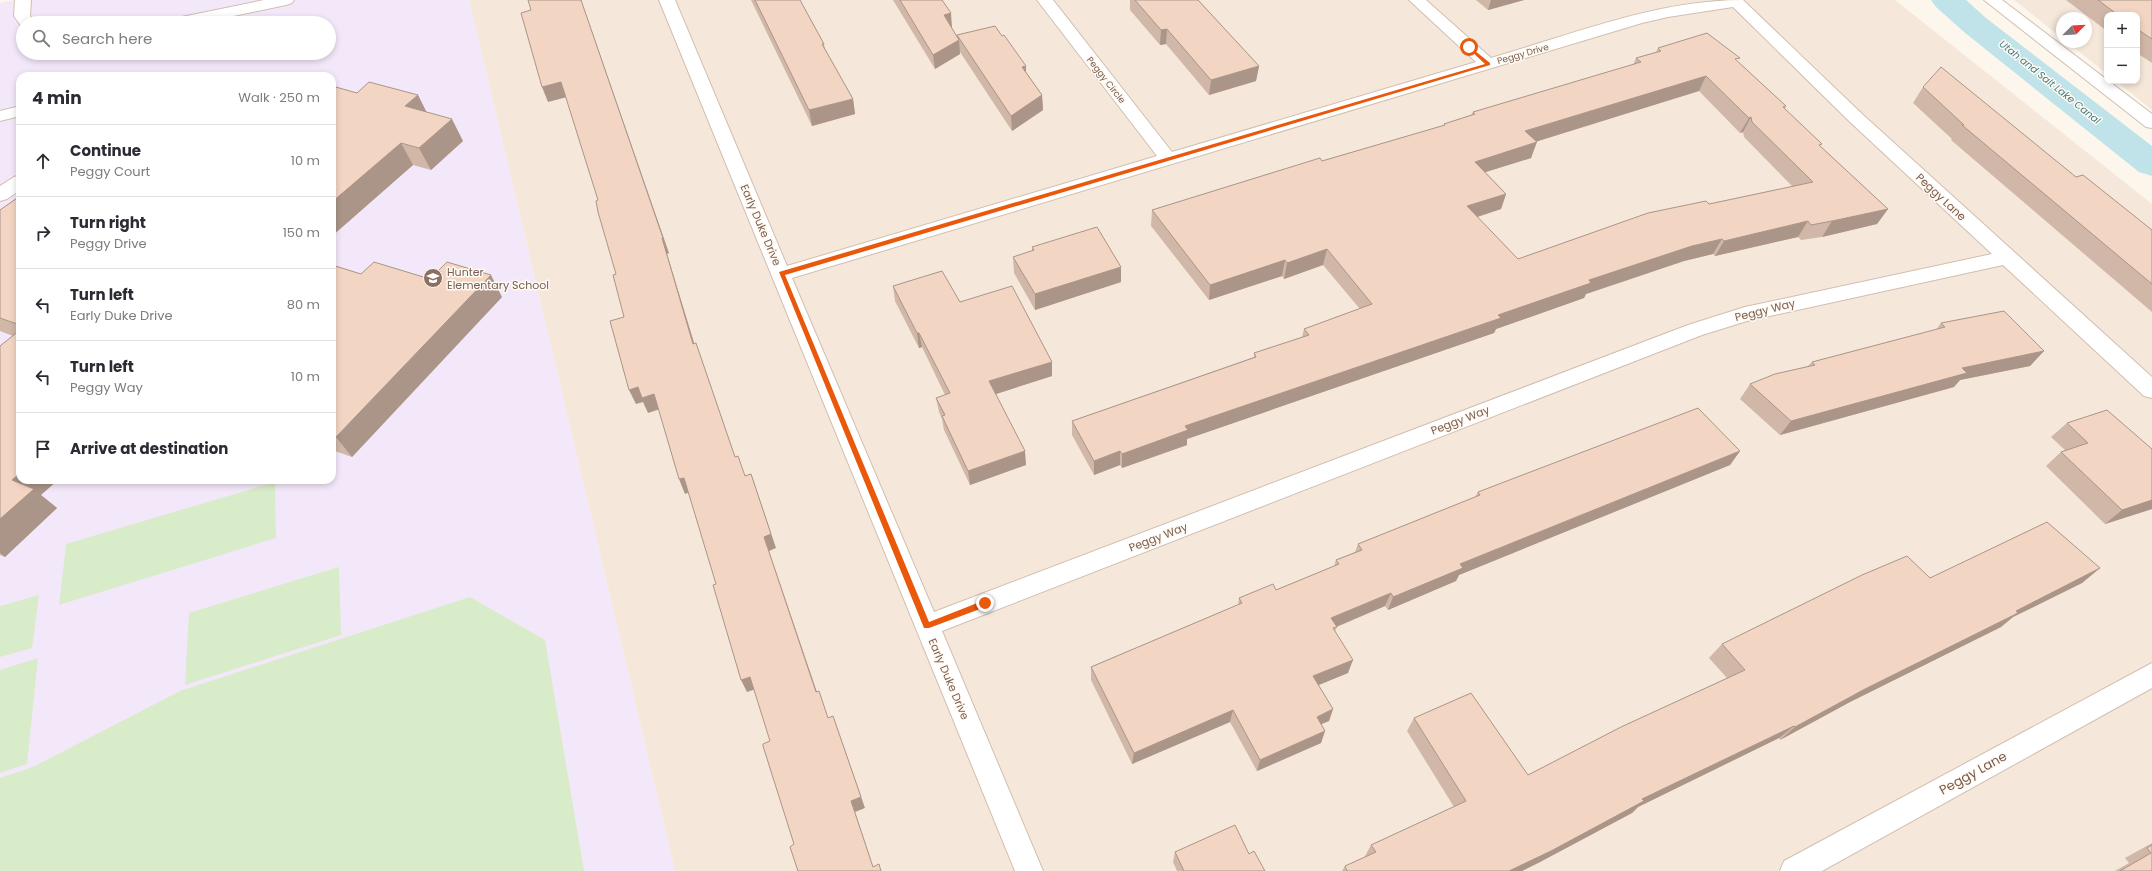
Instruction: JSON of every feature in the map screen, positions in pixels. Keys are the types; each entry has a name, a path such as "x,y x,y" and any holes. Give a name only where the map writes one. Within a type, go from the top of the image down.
{"street":[{"path":"22,16 23,0"},
{"path":"210,16 286,0"},
{"name":"Early Duke Drive","path":"667,0 1029,871"},
{"name":"Peggy Circle","path":"1045,0 1168,159"},
{"path":"1417,0 1488,64"},
{"path":"1992,0 2152,123"},
{"name":"Peggy Drive","path":"782,274 1668,12 1736,1"},
{"name":"Peggy Lane","path":"1736,1 1855,117 2152,390"},
{"path":"0,116 16,112"},
{"path":"0,195 16,184"},
{"name":"Peggy Way","path":"927,626 1695,330 1745,314 2007,257"},
{"name":"Peggy Lane","path":"1794,871 2152,675"}],"shaded area":[{"name":"Hunter Elementary School","path":"14,0 469,0 675,871 0,871 0,3"},
{"path":"469,0 1895,0 2152,204 2152,871 675,871"},
{"path":"2014,0 2152,0 2152,110 2120,84 2140,84 2140,12 2104,12 2104,72 2074,48 2092,48 2092,12 2056,12 2056,33"}],"green space":[{"path":"268,484 275,484 276,538 59,605 66,544"},
{"path":"339,567 341,635 185,685 189,613"},
{"path":"39,595 32,648 0,657 0,606"},
{"path":"470,597 545,640 584,871 0,871 0,778 33,767 180,691"},
{"path":"38,658 27,764 0,773 0,670"}],"building":[{"path":"528,0 581,0 663,238 693,344 696,343 735,457 738,456 745,476 751,474 771,534 764,537 816,692 819,691 828,718 833,716 861,797 851,801 873,867 879,864 881,871 798,871 790,847 794,844 763,746 763,744 770,741 750,677 741,680 713,585 716,584 684,478 679,479 654,394 642,398 638,387 629,390 610,321 624,317 613,275 616,274 598,212 596,201 598,200 561,82 542,87 521,13 531,10"},
{"path":"755,0 800,0 824,44 822,44 853,99 809,110"},
{"path":"900,0 942,0 951,13 944,15 959,40 933,55"},
{"path":"1135,0 1198,0 1259,66 1211,80 1167,29 1161,30"},
{"path":"2098,0 2152,0 2152,39 2140,31 2140,12 2114,12"},
{"path":"995,26 1002,36 1004,35 1026,66 1022,67 1042,95 1011,116 957,35"},
{"path":"1707,33 1740,58 1735,59 1786,106 1783,107 1822,144 1819,145 1888,209 1811,225 1808,221 1724,241 1722,239 1692,246 1589,280 1591,283 1498,315 1501,318 1185,426 1188,430 1122,454 1120,451 1094,461 1072,421 1256,357 1254,353 1309,335 1304,329 1372,304 1327,249 1287,263 1285,260 1210,285 1152,210 1320,158 1322,161 1445,125 1444,124 1475,114 1473,112 1641,62 1636,58 1661,51 1658,48","holes":["1706,76 1749,118 1751,117 1752,122 1813,182 1709,204 1706,201 1648,213 1518,259 1467,206 1506,194 1475,162 1537,142 1525,131"]},
{"path":"1941,67 2076,177 2083,175 2152,230 2152,284 1962,125 1964,125 1923,87"},
{"path":"369,82 418,95 405,106 452,119 419,148 401,143 336,199 336,87 357,93"},
{"path":"16,199 16,324 0,318 0,210"},
{"path":"1097,227 1121,267 1035,294 1013,257 1034,250 1032,247"},
{"path":"374,262 430,279 447,262 491,275 336,437 336,266 361,274"},
{"path":"942,271 960,302 1012,286 1052,362 989,381 1025,451 968,471 942,416 945,415 936,398 950,393 893,286"},
{"path":"2004,311 2044,351 1962,368 1967,373 1791,421 1750,384 1775,374 1815,365 1812,362 1945,327 1941,323"},
{"path":"16,333 16,476 12,480 16,482 16,484 22,484 34,489 0,519 0,346"},
{"path":"1698,408 1740,451 1460,564 1463,568 1393,597 1391,593 1331,618 1337,627 1333,628 1353,660 1313,676 1333,709 1317,717 1325,731 1260,760 1233,710 1134,753 1091,667 1242,603 1239,598 1273,584 1276,590 1339,564 1336,560 1362,550 1358,544 1480,495 1478,492"},
{"path":"2107,410 2152,449 2152,500 2122,510 2061,452 2088,443 2067,423"},
{"path":"2047,522 2100,568 2016,611 2018,613 1865,689 1795,727 1794,726 1642,799 1644,801 1551,851 1509,871 1347,871 1345,866 1376,852 1371,845 1466,801 1414,718 1471,693 1528,775 1621,727 1745,670 1722,644 1862,575 1907,556 1930,578"},
{"path":"1235,825 1249,854 1254,851 1265,871 1184,871 1175,852"},
{"path":"2152,845 2152,871 2120,871 2151,853 2147,848"}],"waterway":[{"name":"Utah and Salt Lake Canal","path":"1947,0 1975,25 2152,164"}],"place":[{"name":"Hunter Elementary School","path":"433,278"}],"route":[{"path":"985,603 927,626 782,274 1488,64 1469,47"}]}
